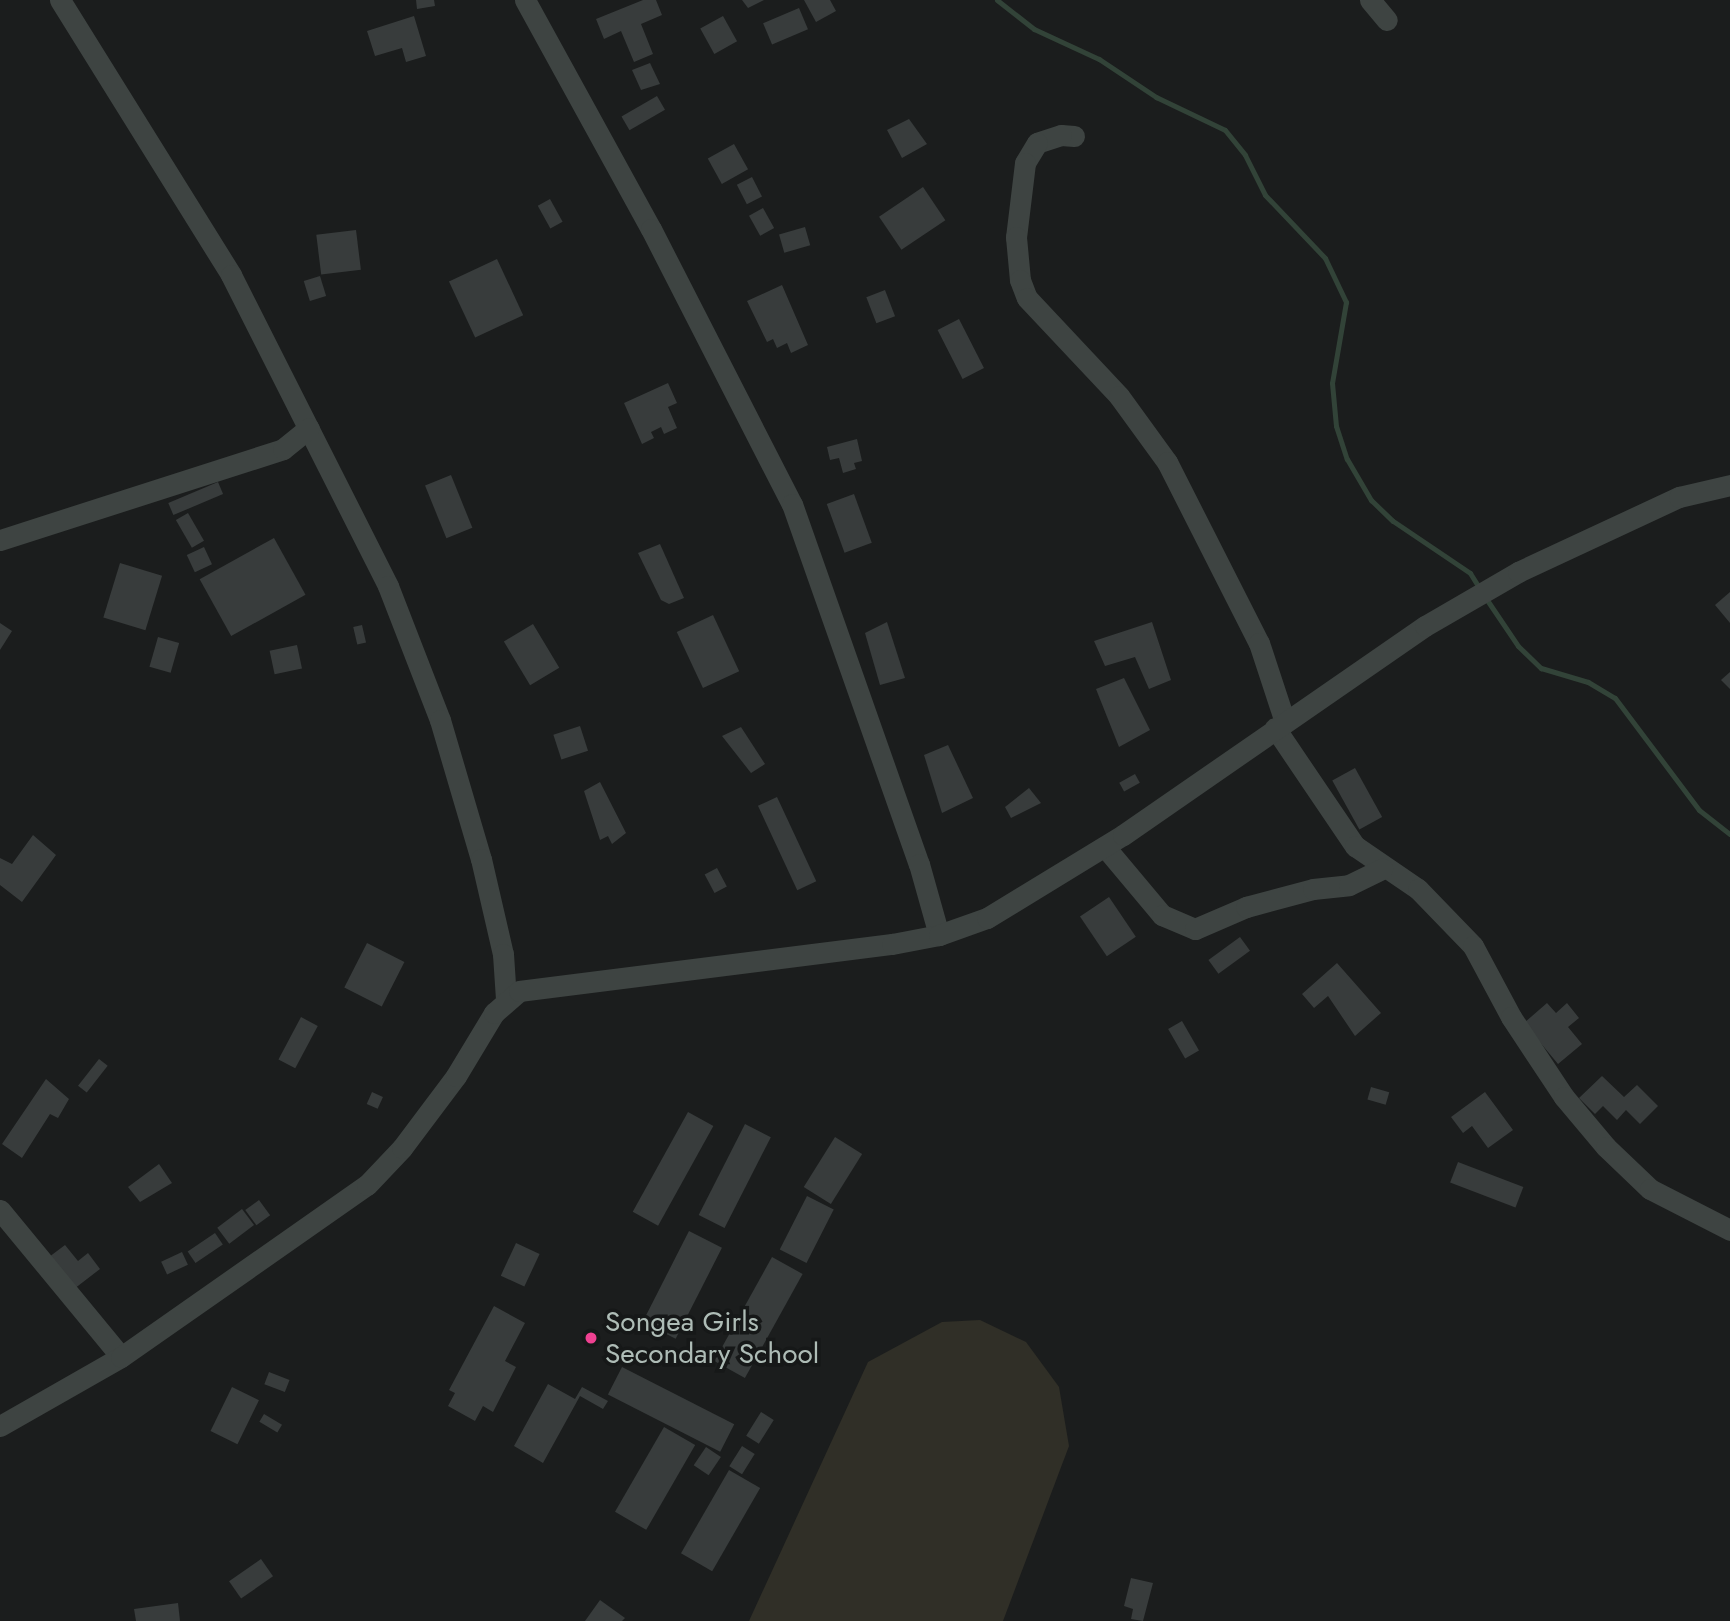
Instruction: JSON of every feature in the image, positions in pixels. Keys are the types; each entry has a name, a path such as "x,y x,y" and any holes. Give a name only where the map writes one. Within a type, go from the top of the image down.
{"street":[{"path":"524,0 651,229 792,504 919,864 939,935"},
{"path":"1370,0 1387,20"},
{"path":"69,3 225,264 377,561 440,720 481,859 503,954 506,999"},
{"path":"1074,136 1061,135 1037,143 1025,163 1016,237 1020,280 1027,298 1119,396 1167,462 1259,643 1280,725 1354,846 1382,869 1418,889 1473,946 1511,1017 1564,1097 1606,1147 1650,1189 1730,1230"},
{"path":"0,540 283,449 309,428"},
{"path":"0,1426 121,1357 367,1185 402,1148 506,999 535,988 939,935 987,918 1105,847 1452,610 1518,572 1679,497 1730,485"},
{"path":"1349,885 1354,846"},
{"path":"1105,847 1162,915 1195,929 1246,907 1313,889 1349,885 1382,869"},
{"path":"0,1210 121,1357"}],"shaded area":[{"path":"980,1320 1026,1342 1059,1387 1069,1446 1003,1621 749,1621 868,1362 942,1322"}],"building":[{"path":"416,0 434,0 435,6 417,9"},
{"path":"643,0 656,0 662,15 641,24 653,54 634,62 621,31 604,39 596,19"},
{"path":"742,0 764,0 748,8"},
{"path":"804,0 830,0 836,11 816,22"},
{"path":"799,8 808,29 772,44 763,23"},
{"path":"414,16 426,56 406,62 402,48 375,56 367,31"},
{"path":"723,16 737,41 714,54 700,29"},
{"path":"650,63 660,84 641,90 632,70"},
{"path":"657,96 665,110 629,130 621,116"},
{"path":"909,119 927,144 902,158 887,130"},
{"path":"734,144 748,169 722,184 708,159"},
{"path":"752,177 762,197 747,204 737,185"},
{"path":"923,187 945,220 901,250 879,217"},
{"path":"550,199 563,222 550,229 538,206"},
{"path":"763,208 774,228 760,236 749,216"},
{"path":"805,227 810,245 784,253 779,234"},
{"path":"356,230 361,270 321,275 316,235"},
{"path":"497,259 523,315 475,338 449,281"},
{"path":"320,276 326,296 310,301 304,281"},
{"path":"782,285 808,345 791,353 787,343 777,348 773,339 767,342 747,301"},
{"path":"885,290 895,316 876,323 866,297"},
{"path":"959,319 984,368 963,379 938,330"},
{"path":"668,383 677,403 668,407 677,428 664,434 661,427 651,432 654,438 642,444 624,403"},
{"path":"857,439 862,461 854,463 856,469 843,473 839,458 830,460 827,447"},
{"path":"451,475 472,528 446,538 425,485"},
{"path":"218,482 223,494 173,515 168,503"},
{"path":"854,494 872,543 845,553 827,504"},
{"path":"188,513 204,541 192,548 176,520"},
{"path":"274,538 306,595 231,636 200,579"},
{"path":"660,544 684,598 669,604 661,600 638,553"},
{"path":"204,547 212,564 195,572 187,555"},
{"path":"120,563 162,576 145,630 103,618"},
{"path":"1730,592 1730,623 1715,605"},
{"path":"713,615 739,671 703,688 677,632"},
{"path":"887,622 905,678 880,685 865,633"},
{"path":"1152,622 1171,680 1149,689 1135,657 1105,666 1094,641"},
{"path":"0,623 12,631 0,650"},
{"path":"533,624 559,668 530,685 504,642"},
{"path":"362,625 366,643 357,645 353,627"},
{"path":"158,637 179,643 171,673 149,667"},
{"path":"297,645 302,668 275,674 270,651"},
{"path":"1730,672 1730,689 1721,680"},
{"path":"1124,678 1150,730 1119,747 1096,689"},
{"path":"580,726 588,751 561,759 553,735"},
{"path":"741,727 765,764 751,773 722,736"},
{"path":"948,745 973,798 942,813 924,755"},
{"path":"1355,768 1382,817 1359,830 1332,781"},
{"path":"1135,774 1140,783 1124,791 1119,783"},
{"path":"600,782 626,833 612,844 608,836 600,840 584,791"},
{"path":"1029,788 1041,803 1011,818 1005,807"},
{"path":"777,797 816,881 797,890 758,806"},
{"path":"33,835 56,855 22,902 0,885 0,858 12,864"},
{"path":"717,868 727,887 714,893 705,875"},
{"path":"1109,897 1136,937 1107,956 1080,917"},
{"path":"1240,937 1250,951 1218,974 1208,960"},
{"path":"367,943 404,962 382,1007 344,988"},
{"path":"1337,963 1381,1013 1355,1036 1328,996 1314,1008 1302,994"},
{"path":"1547,1003 1556,1013 1567,1003 1579,1018 1568,1027 1582,1044 1558,1064 1524,1023"},
{"path":"301,1017 318,1026 295,1068 278,1059"},
{"path":"1182,1021 1199,1050 1185,1058 1168,1029"},
{"path":"99,1059 108,1066 87,1093 78,1086"},
{"path":"1602,1076 1624,1097 1637,1085 1658,1106 1640,1124 1626,1110 1617,1120 1603,1106 1595,1114 1579,1098"},
{"path":"46,1079 69,1099 58,1118 50,1114 22,1158 2,1144"},
{"path":"1371,1087 1389,1092 1386,1105 1367,1099"},
{"path":"372,1092 383,1097 378,1109 367,1104"},
{"path":"1485,1092 1513,1130 1488,1148 1472,1126 1463,1133 1451,1117"},
{"path":"688,1112 713,1126 658,1226 633,1212"},
{"path":"745,1124 771,1137 725,1228 699,1215"},
{"path":"835,1137 862,1154 831,1204 804,1187"},
{"path":"1458,1162 1523,1187 1515,1208 1450,1183"},
{"path":"159,1164 172,1183 140,1202 128,1187"},
{"path":"807,1196 834,1210 806,1263 780,1249"},
{"path":"259,1200 270,1215 256,1225 245,1210"},
{"path":"242,1209 254,1225 229,1244 217,1228"},
{"path":"689,1231 722,1248 676,1339 643,1322"},
{"path":"215,1233 223,1245 195,1263 188,1251"},
{"path":"516,1243 540,1254 524,1287 501,1276"},
{"path":"65,1245 78,1261 88,1253 100,1269 74,1289 49,1257"},
{"path":"182,1252 188,1265 167,1274 161,1262"},
{"path":"772,1257 803,1274 745,1378 714,1361"},
{"path":"494,1306 525,1323 505,1361 516,1367 493,1412 483,1406 475,1421 448,1406 455,1393 449,1390"},
{"path":"622,1367 734,1424 720,1452 608,1395"},
{"path":"269,1372 290,1380 285,1392 264,1384"},
{"path":"548,1384 575,1399 582,1387 608,1401 603,1409 580,1396 543,1463 514,1446"},
{"path":"232,1387 259,1400 237,1444 211,1431"},
{"path":"761,1412 774,1420 759,1444 746,1436"},
{"path":"264,1414 282,1425 277,1433 259,1422"},
{"path":"664,1427 695,1445 646,1530 615,1512"},
{"path":"742,1446 755,1454 742,1474 729,1466"},
{"path":"706,1447 721,1457 709,1475 694,1465"},
{"path":"729,1470 760,1488 712,1571 681,1553"},
{"path":"261,1559 273,1576 241,1599 229,1581"},
{"path":"1131,1578 1153,1583 1143,1621 1131,1619 1133,1609 1124,1606"},
{"path":"600,1600 625,1618 622,1621 585,1621"},
{"path":"178,1603 180,1621 136,1621 134,1609"}],"waterway":[{"path":"997,0 1034,29 1099,59 1156,97 1225,130 1245,155 1265,195 1325,258 1346,302 1332,383 1336,426 1347,459 1371,500 1393,521 1470,573 1480,589"},
{"path":"1485,597 1518,646 1541,668 1588,682 1615,698 1699,810 1730,834"}],"place":[{"name":"Songea Girls Secondary School","path":"591,1338"}]}
